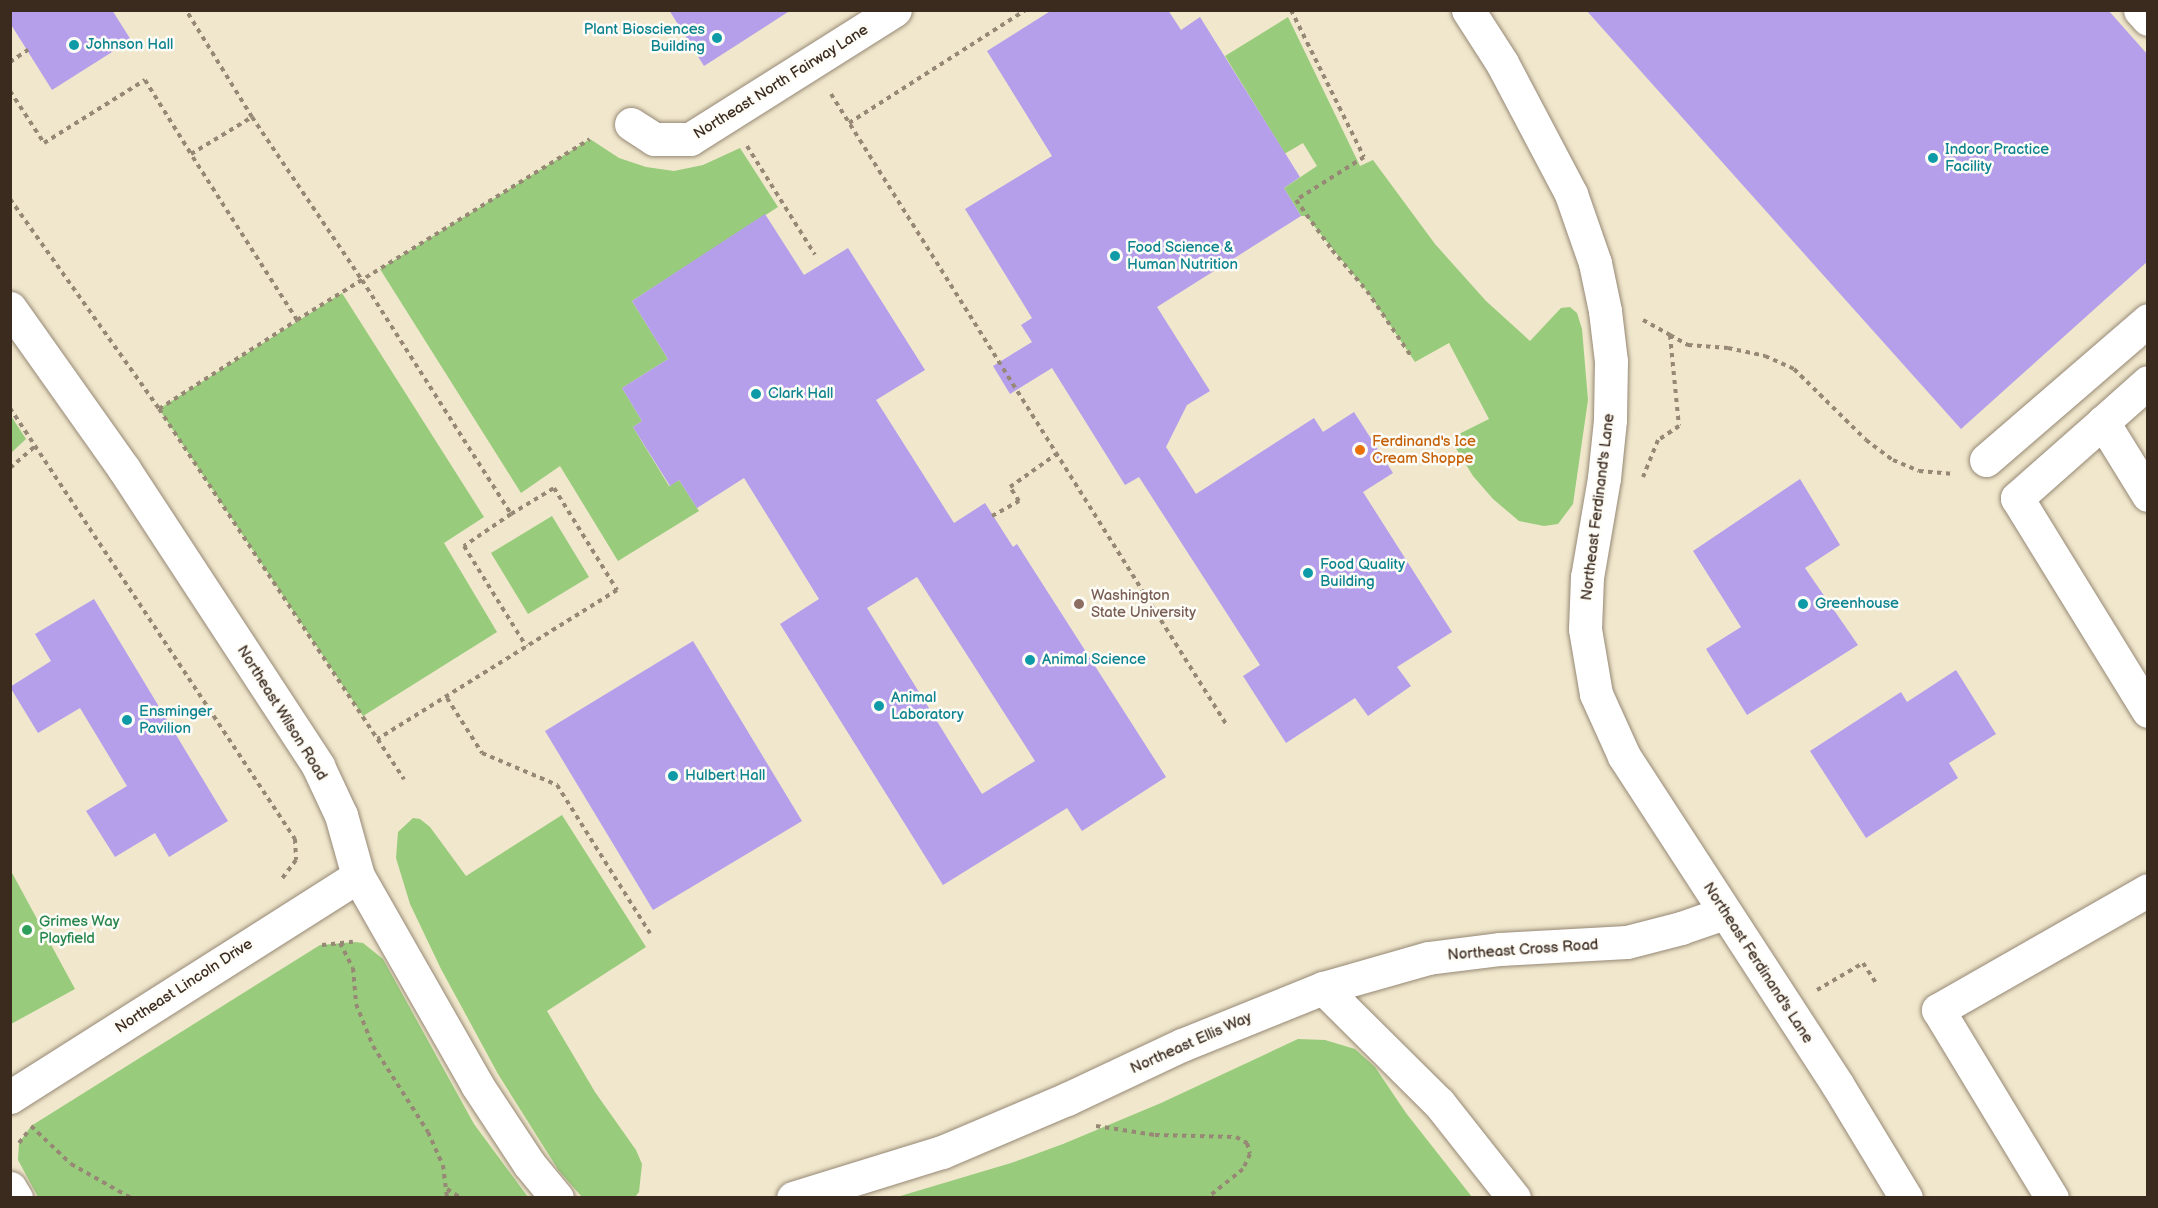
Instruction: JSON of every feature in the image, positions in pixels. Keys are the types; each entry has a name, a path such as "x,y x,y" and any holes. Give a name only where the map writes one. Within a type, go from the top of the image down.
{"street":[{"name":"Northeast North Fairway Lane","path":"631,124 654,139 690,139 895,10"},
{"name":"Northeast Ferdinand's Lane","path":"1468,10 1502,63 1571,194 1595,263 1605,311 1611,362 1610,420 1604,478 1587,577 1585,628 1596,694 1624,756 1813,1047 1906,1197"},
{"path":"2140,10 2148,19"},
{"name":"Northeast Wilson Road","path":"10,308 124,469 318,766 341,815 358,876 477,1085 529,1164 557,1197"},
{"path":"1974,468 2148,320"},
{"path":"2148,382 2017,498 2148,711"},
{"path":"2103,422 2148,495"},
{"name":"Northeast Lincoln Drive","path":"10,1097 358,876"},
{"path":"2052,1197 1938,1010 2148,890"},
{"name":"Northeast Cross Road","path":"1323,988 1428,958 1500,949 1627,942 1681,928 1724,913"},
{"path":"1323,988 1439,1103 1514,1197"},
{"name":"Northeast Ellis Way","path":"793,1197 942,1152 1067,1099 1182,1045 1323,988"},
{"path":"10,1188 16,1197"}],"path":[{"path":"186,10 252,117 362,280 511,514"},
{"path":"849,123 1026,10"},
{"path":"1291,10 1364,157 1296,200 1332,250 1367,291 1411,356"},
{"path":"10,62 28,50"},
{"path":"10,91 44,143 145,80 297,320"},
{"path":"827,88 1226,724"},
{"path":"191,154 252,117"},
{"path":"159,409 297,320 590,140"},
{"path":"744,140 815,255"},
{"path":"10,199 159,409 404,779"},
{"path":"1670,335 1688,345 1728,348 1765,356 1794,369 1866,440 1893,460 1918,471 1974,468"},
{"path":"10,408 296,839"},
{"path":"10,468 36,445"},
{"path":"992,516 1019,501 1010,486 1058,453"},
{"path":"378,739 617,590 554,488 464,546 526,646"},
{"path":"447,698 482,753 557,785 650,933"},
{"path":"340,943 353,968 356,1004 373,1046 428,1132 443,1165 447,1197"},
{"path":"1812,993 1863,963 1876,983"},
{"path":"1067,1099 1078,1122 1086,1125 1155,1136 1236,1137 1247,1143 1250,1154 1243,1169 1207,1197"},
{"path":"31,1126 70,1164 131,1197"},
{"path":"446,1189 461,1197"}],"green space":[{"path":"1288,17 1360,166 1373,160 1435,244 1486,301 1530,341 1561,308 1570,307 1577,313 1582,329 1588,400 1573,504 1558,524 1544,526 1519,521 1493,499 1473,476 1454,445 1459,434 1489,419 1449,343 1415,362 1367,291 1306,216 1301,216 1284,188 1317,166 1303,143 1279,157 1281,147 1225,56"},
{"path":"590,139 619,158 646,167 674,171 703,165 740,148 778,207 632,301 668,359 622,388 642,421 633,427 669,486 679,480 699,511 618,561 560,466 521,493 380,269"},
{"path":"342,293 484,517 444,543 497,632 363,716 159,409"},
{"path":"11,416 26,439 10,453"},
{"path":"552,516 589,577 528,614 491,553"},
{"path":"562,815 646,947 547,1011 595,1092 636,1150 642,1164 639,1192 635,1197 582,1197 559,1171 498,1074 441,969 410,904 396,858 398,832 413,818 420,819 430,827 466,876"},
{"name":"Grimes Way Playfield","path":"11,871 75,989 10,1024"},
{"path":"363,943 383,959 474,1124 528,1197 38,1197 18,1160 19,1143 31,1126 320,945"},
{"path":"1298,1039 1325,1040 1355,1049 1375,1067 1406,1113 1472,1197 897,1197 1011,1163 1063,1144 1161,1103"}],"building":[{"name":"Johnson Hall","path":"10,10 112,10 131,40 52,90 10,23"},
{"name":"Plant Biosciences Building","path":"669,10 791,10 704,66"},
{"name":"Food Science & Human Nutrition","path":"1052,10 1168,10 1181,30 1200,17 1300,177 1284,188 1301,216 1157,307 1210,391 1187,405 1166,447 1196,494 1314,418 1323,432 1354,412 1393,473 1363,492 1452,632 1397,667 1411,686 1368,716 1355,698 1286,743 1243,676 1260,665 1139,477 1125,485 1052,368 1010,394 993,366 1032,342 1021,325 1032,318 965,209 1052,156 987,51"},
{"name":"Indoor Practice Facility","path":"1586,10 2108,10 2148,55 2148,261 1961,429"},
{"path":"765,214 804,275 848,248 925,370 876,400 954,523 985,503 1013,547 1017,544 1166,777 1082,831 1067,808 943,885 780,624 819,599 744,478 697,508 679,480 670,486 633,427 642,421 622,388 668,359 632,301","holes":["917,577 1035,761 982,794 867,608"]},
{"name":"Greenhouse","path":"1800,479 1840,545 1805,568 1858,645 1747,715 1706,649 1741,627 1693,551"},
{"name":"Ensminger Pavilion","path":"94,599 228,821 169,857 155,833 115,857 86,811 127,786 80,708 38,733 10,687 51,661 35,634"},
{"name":"Hulbert Hall","path":"693,641 802,821 653,910 545,731"},
{"path":"1956,670 1996,734 1949,763 1958,778 1866,838 1810,751 1901,692 1907,702"}],"place":[{"name":"Plant Biosciences Building","path":"717,38"},
{"name":"Johnson Hall","path":"74,45"},
{"name":"Indoor Practice Facility","path":"1933,158"},
{"name":"Food Science & Human Nutrition","path":"1115,256"},
{"name":"Clark Hall","path":"756,394"},
{"name":"Ferdinand's Ice Cream Shoppe","path":"1360,450"},
{"name":"Food Quality Building","path":"1308,573"},
{"name":"Washington State University","path":"1079,604"},
{"name":"Greenhouse","path":"1803,604"},
{"name":"Animal Science","path":"1030,660"},
{"name":"Animal Laboratory","path":"879,706"},
{"name":"Ensminger Pavilion","path":"127,720"},
{"name":"Hulbert Hall","path":"673,776"},
{"name":"Grimes Way Playfield","path":"27,930"}]}
